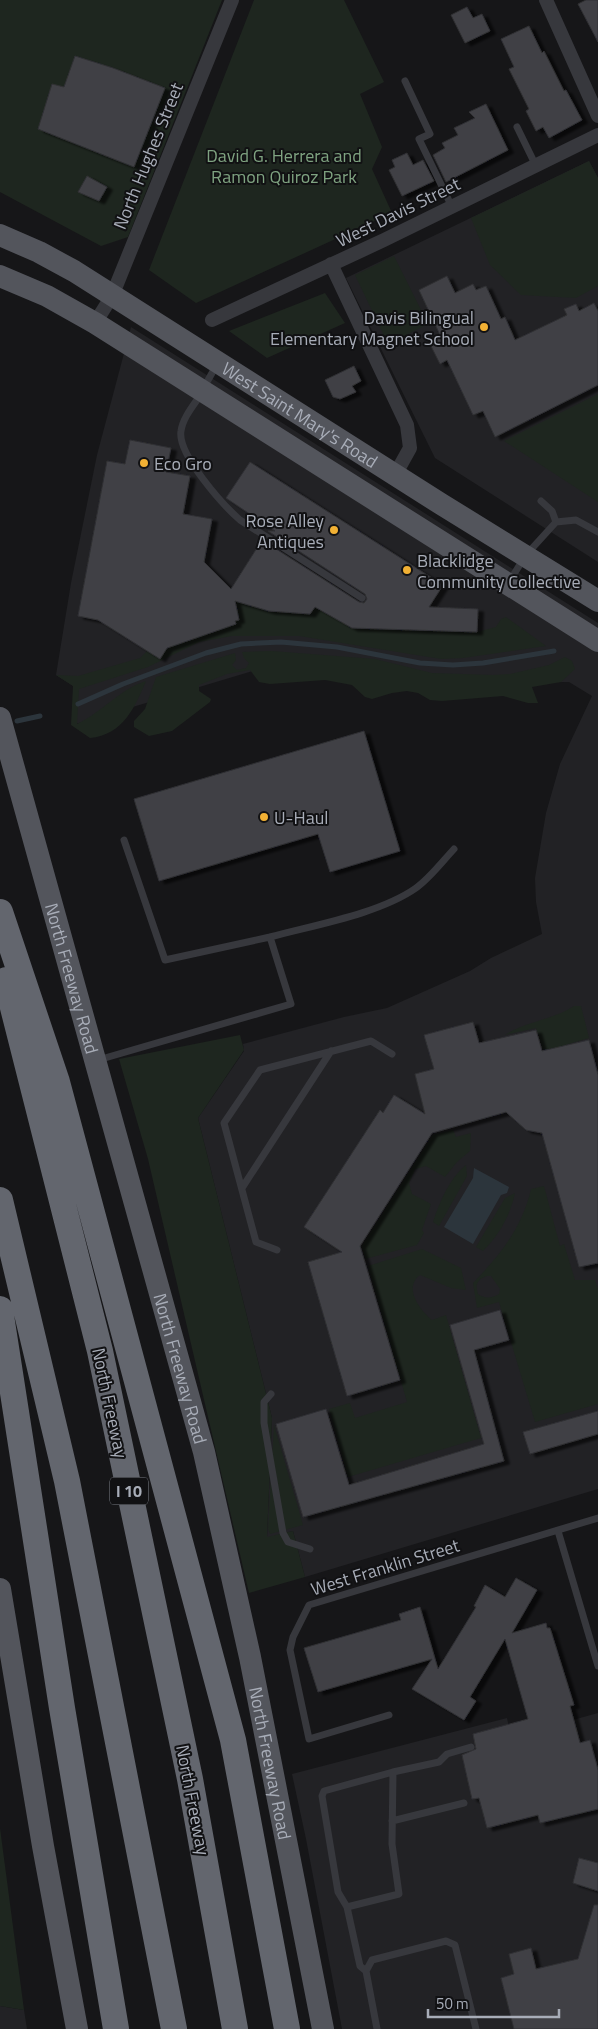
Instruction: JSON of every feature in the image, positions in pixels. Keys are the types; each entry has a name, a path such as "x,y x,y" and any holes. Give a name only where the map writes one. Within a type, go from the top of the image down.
{"highway":[{"path":"0,912 57,1082 230,1731 287,2029"},
{"name":"North Freeway","path":"0,959 100,1351 190,1779 235,2029"},
{"path":"0,1200 67,1480 174,2029"},
{"path":"0,1309 62,1708 116,2029"}],"main road":[{"name":"West Saint Mary's Road","path":"0,235 39,252 112,296 395,475 598,600"},
{"name":"West Saint Mary's Road","path":"1,277 47,296 95,323 598,641"},
{"name":"North Freeway Road","path":"0,718 204,1452 250,1657 323,2029"},
{"path":"0,1589 42,1846 77,2029"}],"street":[{"name":"North Hughes Street","path":"95,323 112,296 232,0"},
{"path":"546,0 598,116"},
{"name":"West Davis Street","path":"212,320 452,207 598,135"},
{"path":"331,264 407,425 410,448 395,475"}],"lane":[{"path":"405,81 430,134 419,139 452,207"},
{"path":"517,127 536,166"},
{"path":"218,362 182,426 180,438 186,453 224,506 240,520 362,598"},
{"path":"541,501 552,511 556,522"},
{"path":"508,585 526,555 556,522 576,520 598,532"},
{"path":"124,840 165,960 270,937 375,908 417,887 454,849"},
{"path":"94,1061 291,1004 270,937"},
{"path":"277,1250 256,1242 224,1123 260,1070 372,1040 392,1054"},
{"path":"242,1188 331,1051"},
{"path":"271,1394 264,1402 264,1423 283,1533 288,1542 310,1549"},
{"name":"West Franklin Street","path":"389,1715 309,1739 290,1650 293,1636 309,1605 598,1518"},
{"path":"558,1531 598,1666"},
{"path":"366,1970 360,1966 348,1907 338,1892 322,1796 324,1791 438,1762 447,1754 471,1748"},
{"path":"348,1907 399,1894 394,1868 392,1821 394,1772"},
{"path":"392,1821 464,1803"},
{"path":"377,2029 366,1970 372,1960 446,1941 455,1946 476,2029"}],"shaded area":[{"name":"Davis Bilingual Elementary Magnet School","path":"589,161 598,178 598,562 435,458 346,278"},
{"path":"131,327 598,623 598,1489 305,1577 293,1531 267,1538 272,1418 198,1118 244,1051 243,1044 344,1017 387,1008 470,971 491,958 542,934 536,902 535,878 546,813 560,764 592,696 569,682 439,683 269,666 76,724 78,689 56,675 71,583 97,455"},
{"path":"474,1168 509,1187 507,1193 501,1195 473,1244 444,1227 473,1178"},
{"path":"598,1713 598,2029 342,2029 292,1774 507,1718 511,1737"},
{"path":"0,2006 24,2010 27,2029 0,2029"}],"green space":[{"name":"David G. Herrera and Ramon Quiroz Park","path":"0,0 222,0 128,237 101,246 0,192"},
{"name":"David G. Herrera and Ramon Quiroz Park","path":"254,0 344,0 384,82 360,94 382,147 372,169 392,213 196,303 149,270"},
{"path":"589,161 598,178 598,286 576,298 521,295 490,265 471,218"},
{"path":"394,256 428,324 388,344 355,275"},
{"path":"325,293 345,323 267,358 229,331"},
{"path":"598,394 598,502 504,441"},
{"path":"236,602 269,611 310,614 315,607 352,628 477,632 496,627 501,619 506,617 546,646 463,658 441,659 299,636 232,636 199,642 148,667 79,689 77,724 119,695 146,681 132,710 119,726 111,731 101,736 90,738 71,725 73,686 56,675 78,676 140,658 147,651 167,648 239,620"},
{"path":"272,651 375,659 432,673 510,674 549,665 565,657 572,661 575,669 561,682 532,687 538,703 528,703 503,696 442,701 430,700 418,693 407,691 372,699 365,697 352,685 325,680 270,684 259,682 250,670 227,674 199,685 199,691 211,699 210,702 172,731 149,736 134,727 134,721 145,709 156,677 235,653 236,660 232,665 237,670 246,668 249,663 244,658 242,652"},
{"path":"574,1006 581,1006 589,1038 565,1045 565,1049 545,1055 536,1028 505,1035 513,1030 566,1011"},
{"path":"240,1035 244,1050 198,1118 272,1418 267,1537 293,1531 305,1577 249,1593 148,1159 119,1059"},
{"path":"453,1130 456,1137 471,1133 470,1151 457,1162 445,1177 426,1166 415,1169 409,1183 412,1194 431,1204 422,1230 424,1233 417,1245 365,1259 362,1246 433,1135"},
{"path":"466,1165 467,1176 439,1226 433,1222 442,1198 455,1177"},
{"path":"544,1186 560,1246 564,1244 575,1280 595,1280 598,1289 598,1404 535,1422 499,1302 477,1308 473,1283 509,1240 522,1216 531,1189","holes":["491,1276 500,1289 499,1294 488,1297 480,1296 477,1291 478,1283 484,1277"]},
{"path":"515,1193 507,1217 494,1238 483,1251 476,1247 505,1198"},
{"path":"422,1249 461,1268 466,1290 451,1288 420,1275 415,1280 413,1292 418,1305 432,1320 446,1315 481,1438 348,1477 329,1409 350,1403 355,1418 407,1402 368,1266"},
{"path":"274,1425 303,1525 270,1534 268,1529"},
{"path":"0,1828 24,2010 0,2006"}],"building":[{"path":"586,0 598,0 598,42 578,4"},
{"path":"467,7 473,18 482,14 490,31 465,43 451,15"},
{"path":"529,26 542,53 544,51 564,91 566,90 582,120 549,138 543,127 536,131 526,111 529,109 509,69 514,67 501,39"},
{"path":"75,56 165,88 134,167 38,129 52,84 64,87"},
{"path":"486,104 508,150 446,182 433,155 445,148 442,143 458,135 454,128 475,118 469,112"},
{"path":"407,153 413,165 423,160 434,181 402,196 389,170 395,167 392,160"},
{"path":"87,176 107,187 99,201 78,192"},
{"path":"447,276 455,293 473,284 476,290 486,286 501,319 505,317 515,340 567,315 564,309 576,304 579,311 594,303 598,311 598,385 495,437 483,411 473,415 447,360 440,364 429,342 441,337 419,290"},
{"path":"354,366 361,381 352,386 356,392 340,399 333,397 325,380"},
{"path":"130,440 171,448 166,472 190,476 183,514 212,519 204,562 231,589 262,540 359,602 364,603 367,599 365,594 268,531 275,531 226,498 250,462 443,585 429,607 478,609 477,632 352,628 315,607 310,614 269,611 235,601 239,620 235,621 236,624 167,648 160,659 98,620 78,616 107,461 125,464"},
{"name":"U-Haul","path":"364,731 400,851 330,872 318,834 159,881 134,799"},
{"path":"473,1022 479,1043 536,1030 542,1051 589,1040 598,1075 598,1263 579,1267 542,1133 526,1130 506,1112 432,1133 360,1246 400,1380 347,1396 308,1262 342,1252 304,1227 380,1110 383,1113 394,1095 425,1114 415,1074 434,1069 424,1035"},
{"path":"500,1310 509,1340 474,1350 504,1461 303,1517 276,1424 326,1409 349,1485 484,1444 450,1325"},
{"path":"598,1411 598,1434 530,1454 523,1432"},
{"path":"516,1578 537,1590 512,1633 546,1623 547,1628 550,1628 574,1705 570,1706 580,1743 590,1740 598,1770 598,1809 540,1823 538,1815 487,1828 479,1798 472,1799 462,1755 476,1749 473,1734 528,1719 505,1639 470,1697 476,1701 464,1720 412,1689 432,1659 318,1692 304,1648 401,1620 399,1614 420,1607 438,1669 476,1607 474,1606 485,1585 505,1597"},
{"path":"579,1858 598,1863 598,1891 573,1883"},
{"path":"594,1905 598,1905 598,2029 514,2029 501,1978 514,1974 509,1954 531,1948 536,1969 578,1959"}],"waterway":[{"path":"78,704 123,684 206,653 241,644 281,642 337,647 420,663 453,665 483,663 554,651"},
{"path":"17,721 40,716"}],"place":[{"name":"Davis Bilingual Elementary Magnet School","path":"484,327"},
{"name":"Eco Gro","path":"144,463"},
{"name":"Rose Alley Antiques","path":"334,530"},
{"name":"Blacklidge Community Collective","path":"407,570"},
{"name":"U-Haul","path":"264,817"}]}
